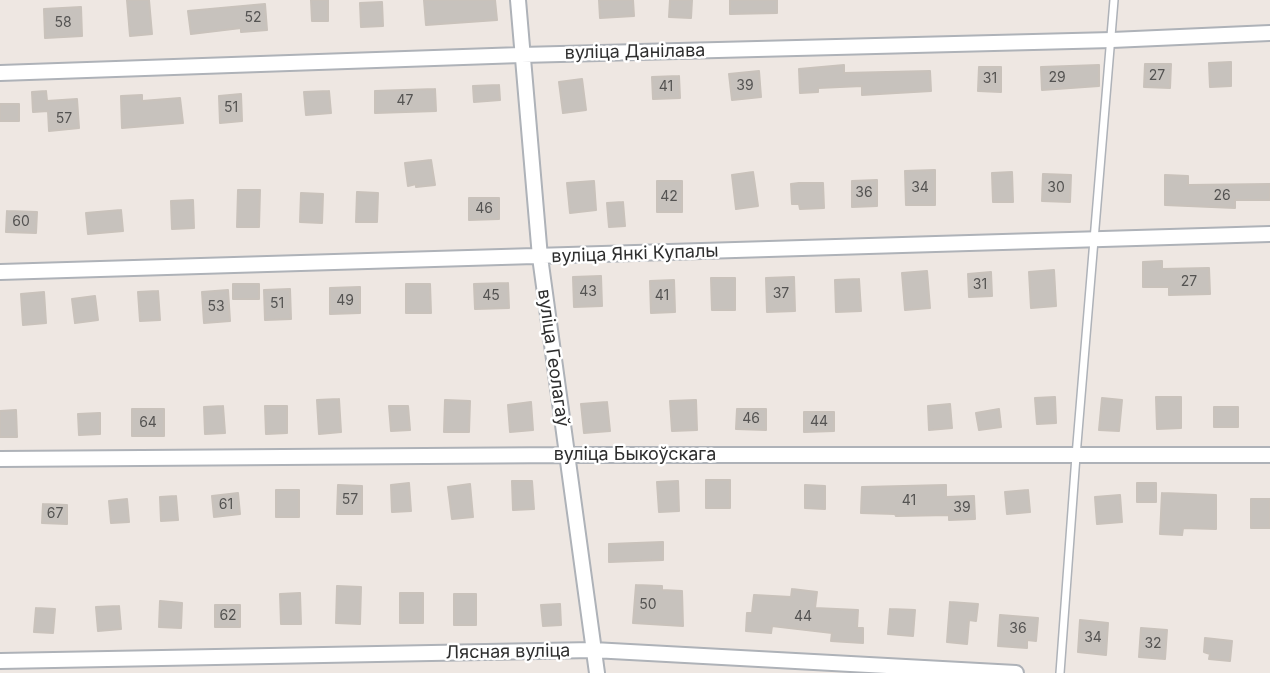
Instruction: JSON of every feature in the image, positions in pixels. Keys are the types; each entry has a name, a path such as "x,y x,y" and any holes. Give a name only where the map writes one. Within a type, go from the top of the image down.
{"street":[{"name":"вуліца Геолагаў","path":"517,0 540,257 597,673"},
{"name":"вуліца Данілава","path":"0,73 1270,33"},
{"name":"вуліца Янкі Купалы","path":"0,272 1270,234"},
{"name":"вуліца Быкоўскага","path":"0,459 566,455 1270,455"},
{"name":"Лясная вуліца","path":"0,661 593,650 1016,673"}],"lane":[{"path":"1060,673 1114,0"}],"building":[{"path":"127,0 149,0 152,34 130,36"},
{"path":"311,0 328,0 328,21 312,21"},
{"path":"424,0 495,0 497,20 426,25"},
{"path":"599,0 633,0 634,16 600,18"},
{"path":"670,0 692,0 691,18 669,17"},
{"path":"730,0 777,0 777,13 730,14"},
{"path":"382,2 383,26 361,27 360,3"},
{"path":"265,4 267,30 241,32 241,28 191,34 188,11"},
{"path":"81,7 82,36 45,38 44,9"},
{"path":"1231,62 1231,86 1210,87 1209,63"},
{"path":"1145,64 1171,64 1170,88 1144,87"},
{"path":"844,65 844,73 930,71 931,91 862,95 862,86 818,88 818,92 800,93 799,69"},
{"path":"1099,65 1099,86 1042,90 1041,67"},
{"path":"979,67 1001,67 1001,92 978,91"},
{"path":"759,71 761,97 732,100 729,74"},
{"path":"679,76 680,98 653,99 652,77"},
{"path":"582,79 586,110 563,113 559,82"},
{"path":"499,85 500,100 474,102 473,86"},
{"path":"435,89 436,111 375,113 375,91"},
{"path":"46,91 47,101 77,99 79,128 49,131 48,111 33,112 32,92"},
{"path":"329,91 331,113 306,115 304,92"},
{"path":"241,94 242,121 220,123 219,96"},
{"path":"142,95 142,101 180,98 183,123 122,128 121,96"},
{"path":"0,104 19,104 19,121 0,121"},
{"path":"431,160 435,185 408,186 405,163"},
{"path":"935,170 935,205 906,205 905,171"},
{"path":"753,172 758,206 736,209 732,175"},
{"path":"1012,172 1013,202 993,202 992,173"},
{"path":"1043,174 1071,175 1070,202 1042,201"},
{"path":"1165,175 1188,176 1188,185 1270,184 1270,200 1235,200 1235,208 1165,205"},
{"path":"877,180 877,206 852,207 852,181"},
{"path":"594,181 596,210 570,213 567,183"},
{"path":"657,181 682,181 682,212 657,212"},
{"path":"823,183 824,208 800,209 799,204 792,204 791,184"},
{"path":"238,190 260,190 259,227 237,227"},
{"path":"357,192 378,193 377,222 356,222"},
{"path":"301,193 323,194 322,223 300,222"},
{"path":"469,198 499,198 499,219 469,220"},
{"path":"193,200 194,228 172,229 171,201"},
{"path":"623,202 625,226 609,227 607,203"},
{"path":"121,210 123,231 88,234 86,213"},
{"path":"7,211 37,212 36,233 6,232"},
{"path":"1162,261 1162,269 1209,268 1210,294 1169,295 1169,287 1143,287 1143,262"},
{"path":"1054,270 1056,306 1031,308 1029,272"},
{"path":"927,271 930,308 905,310 902,273"},
{"path":"991,272 992,296 969,297 968,274"},
{"path":"601,276 602,306 574,307 573,277"},
{"path":"794,277 795,311 767,312 766,278"},
{"path":"711,278 735,278 735,310 712,310"},
{"path":"859,279 861,311 836,312 835,280"},
{"path":"674,280 675,312 651,313 650,281"},
{"path":"508,283 509,308 475,309 474,284"},
{"path":"233,284 259,284 259,299 233,299"},
{"path":"406,284 430,284 431,313 406,313"},
{"path":"360,287 360,313 330,314 330,288"},
{"path":"290,289 291,319 265,320 264,290"},
{"path":"228,290 230,321 204,323 202,292"},
{"path":"158,291 160,320 140,321 138,292"},
{"path":"44,292 46,323 23,325 21,294"},
{"path":"95,296 98,320 75,323 72,299"},
{"path":"1055,397 1056,423 1037,424 1035,398"},
{"path":"1156,397 1181,397 1181,428 1157,429"},
{"path":"1102,398 1122,400 1119,431 1099,430"},
{"path":"339,399 341,432 319,434 317,400"},
{"path":"445,400 470,401 469,432 444,432"},
{"path":"696,400 697,430 672,431 670,401"},
{"path":"531,402 533,430 510,432 508,405"},
{"path":"607,402 610,431 584,433 581,404"},
{"path":"950,404 952,428 929,430 928,406"},
{"path":"223,406 225,433 205,434 204,407"},
{"path":"265,406 287,406 287,433 266,434"},
{"path":"389,406 408,406 410,430 391,431"},
{"path":"1214,407 1238,407 1238,427 1214,427"},
{"path":"132,409 164,409 164,436 132,436"},
{"path":"737,409 766,409 766,430 736,429"},
{"path":"999,409 1001,427 979,430 976,413"},
{"path":"16,410 17,437 0,437 0,411"},
{"path":"804,412 834,412 834,431 804,432"},
{"path":"100,413 100,434 79,435 78,414"},
{"path":"706,480 730,480 730,508 706,508"},
{"path":"512,481 532,481 534,509 513,510"},
{"path":"678,481 679,511 659,512 657,482"},
{"path":"409,483 411,511 392,512 391,485"},
{"path":"1137,483 1156,483 1156,502 1137,502"},
{"path":"470,484 473,517 452,519 448,487"},
{"path":"338,485 362,486 362,514 337,514"},
{"path":"805,485 825,486 825,509 805,508"},
{"path":"946,485 946,497 974,496 975,519 949,520 949,515 896,516 861,513 862,487"},
{"path":"276,490 299,490 299,517 276,517"},
{"path":"1028,490 1030,512 1007,514 1005,492"},
{"path":"238,493 240,514 214,517 212,496"},
{"path":"1162,493 1216,495 1216,529 1183,528 1182,535 1160,534"},
{"path":"1120,495 1122,522 1097,524 1095,497"},
{"path":"176,496 178,520 161,521 160,497"},
{"path":"127,499 129,522 111,523 109,501"},
{"path":"1251,499 1270,499 1270,528 1251,528"},
{"path":"43,504 67,505 67,524 42,523"},
{"path":"663,542 663,560 609,562 609,544"},
{"path":"636,585 662,586 662,590 682,591 683,626 633,623"},
{"path":"337,586 361,587 360,624 336,623"},
{"path":"792,589 817,592 815,608 858,610 857,628 863,628 863,643 831,641 832,633 772,626 771,633 746,631 747,613 752,613 754,595 791,597"},
{"path":"300,593 301,624 281,624 280,594"},
{"path":"400,593 423,593 423,623 400,623"},
{"path":"454,594 476,594 476,625 454,625"},
{"path":"160,601 182,603 181,628 159,627"},
{"path":"950,602 978,604 976,621 969,620 967,644 947,642"},
{"path":"560,604 561,625 543,626 541,605"},
{"path":"215,605 240,605 240,627 215,627"},
{"path":"119,606 121,629 98,631 96,607"},
{"path":"36,608 55,609 53,633 34,632"},
{"path":"890,609 915,610 913,636 888,634"},
{"path":"1000,615 1038,618 1036,641 1027,640 1027,648 998,646"},
{"path":"1080,620 1108,623 1106,655 1078,652"},
{"path":"1141,628 1167,630 1165,659 1139,657"},
{"path":"1205,638 1232,641 1230,661 1209,659 1210,654 1204,652"}]}
